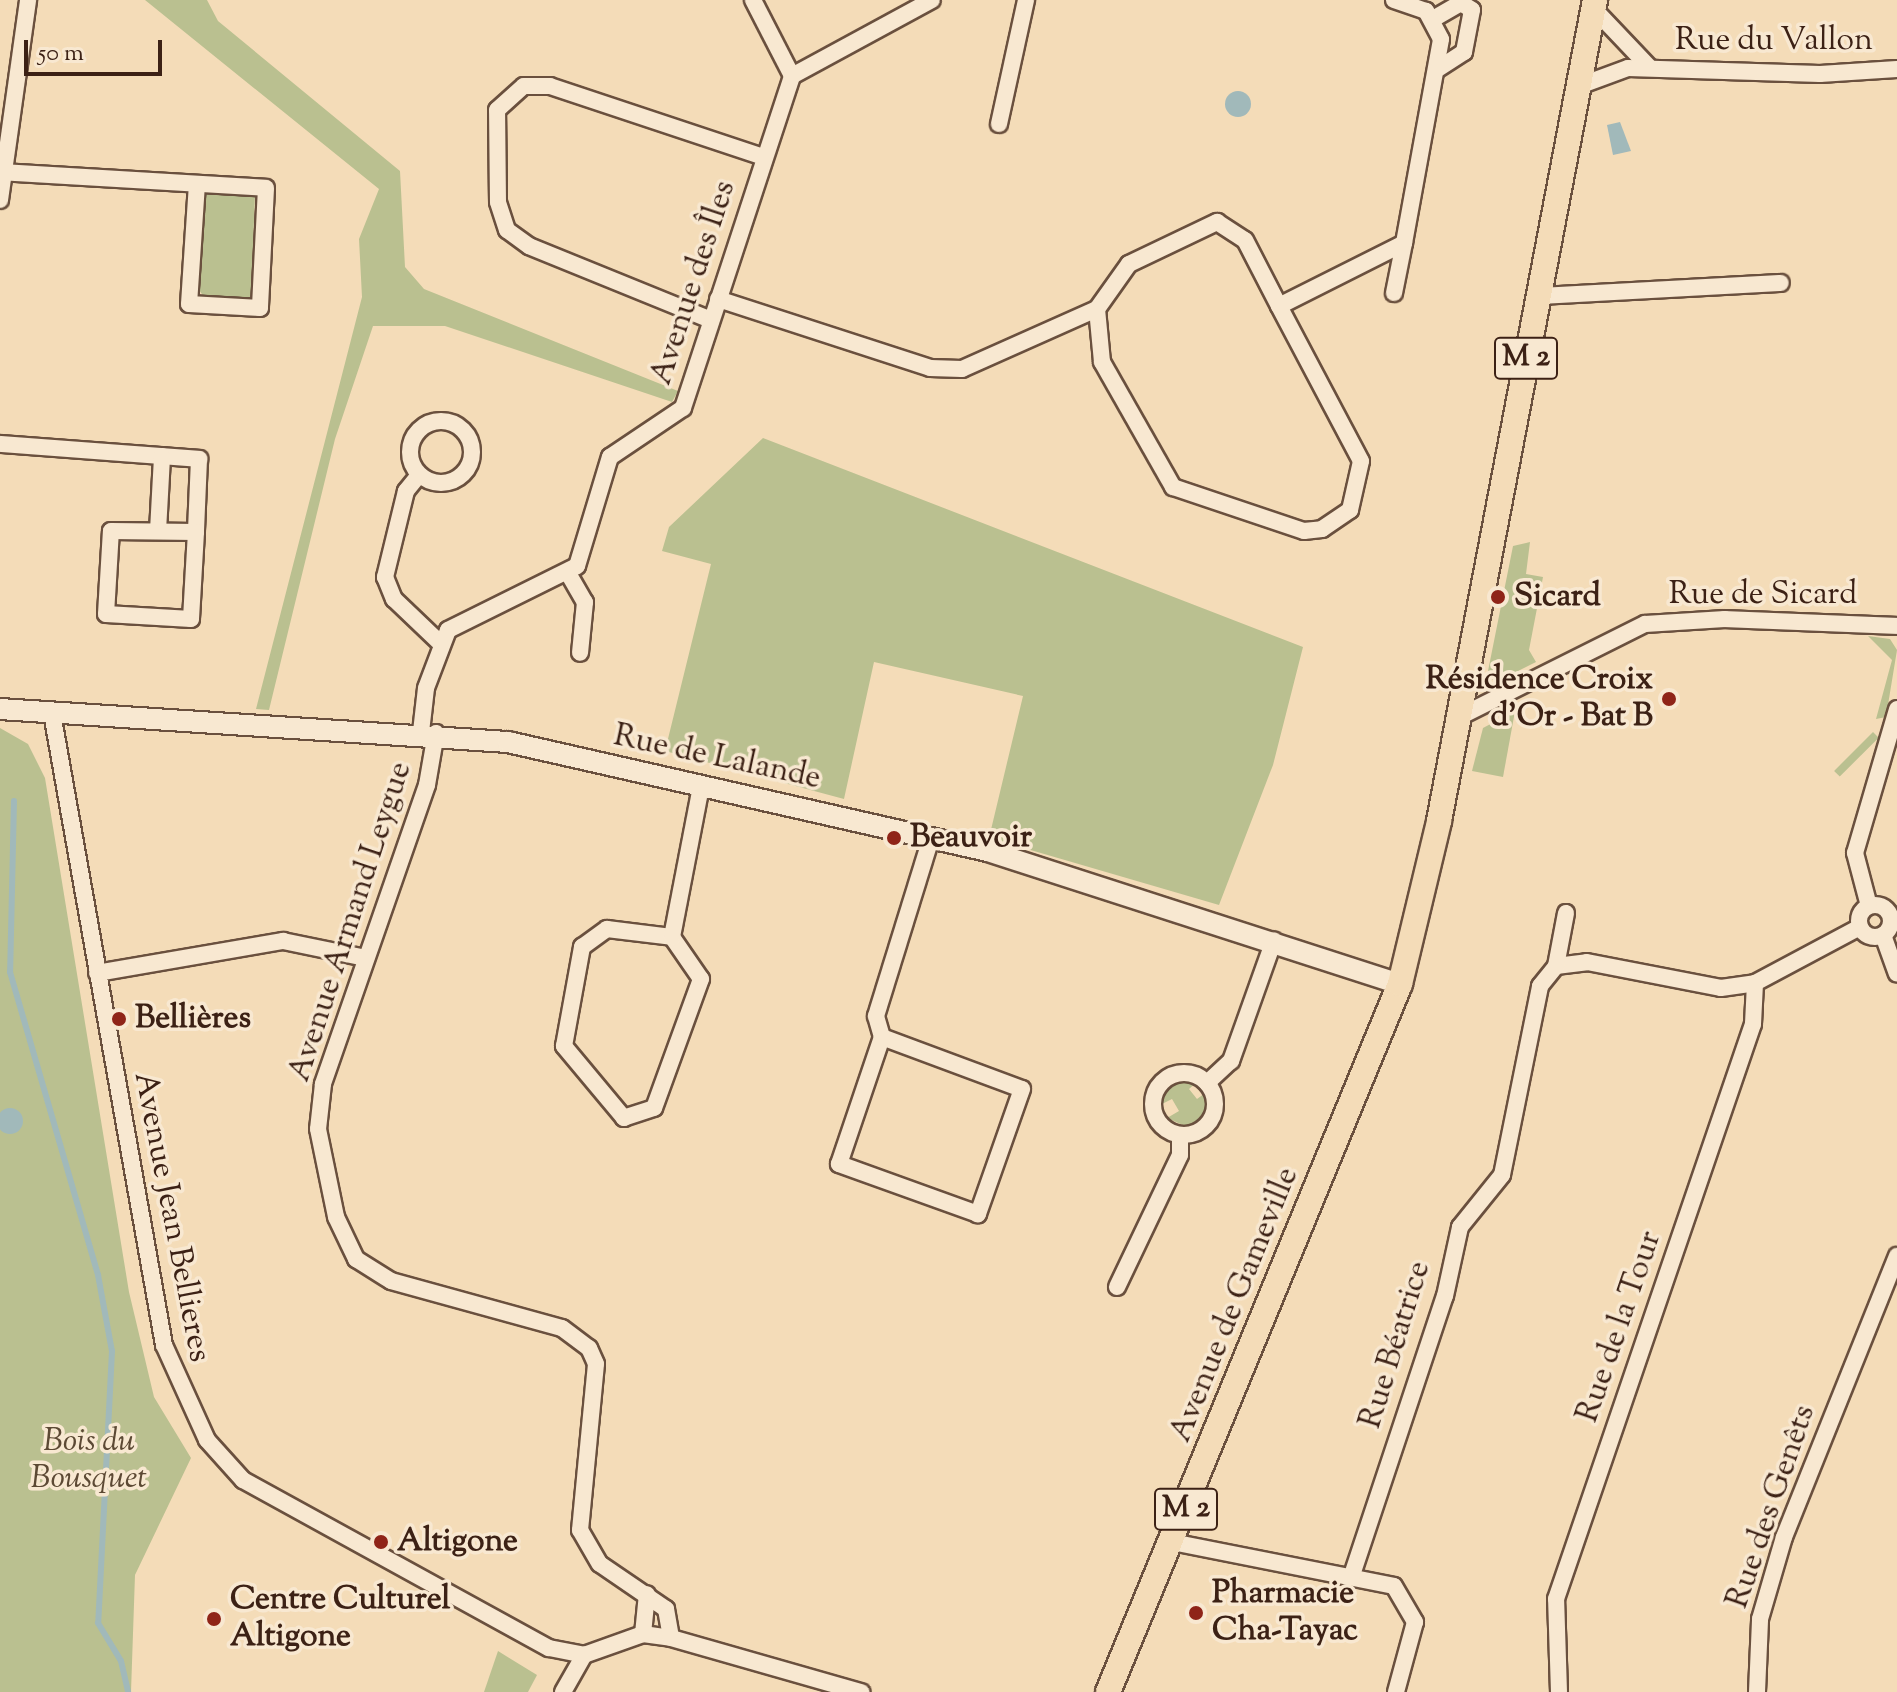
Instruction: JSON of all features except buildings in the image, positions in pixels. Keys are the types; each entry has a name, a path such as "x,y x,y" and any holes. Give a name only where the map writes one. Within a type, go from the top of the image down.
{"main road":[{"name":"M 2","path":"1400,984 1459,717 1594,4"},
{"name":"Avenue de Gameville","path":"1108,1692 1400,984"}],"street":[{"path":"0,200 1,172 28,0"},
{"path":"753,0 792,76 932,0"},
{"path":"999,124 1026,0"},
{"path":"1394,0 1433,19"},
{"path":"1433,19 1461,3 1472,10 1464,52 1439,68"},
{"name":"Rue du Vallon","path":"1594,4 1633,58 1650,67"},
{"path":"1394,293 1439,68 1433,19"},
{"name":"Rue du Vallon","path":"1579,86 1610,71 1650,67 1796,74 1897,69"},
{"name":"Avenue des Îles","path":"568,573 584,555 610,457 677,416 792,76"},
{"path":"711,320 529,246 507,230 498,202 497,110 513,91 536,84 764,157"},
{"path":"1,172 266,188 260,308 189,304 197,184"},
{"path":"718,299 945,370 977,365 1097,309 1129,264 1217,222 1245,240 1361,461 1350,510 1322,529 1304,531 1173,487 1102,362 1097,309"},
{"path":"1279,306 1404,243"},
{"path":"1539,296 1781,283"},
{"path":"0,444 199,459 196,532 191,619 106,614 111,531 196,532"},
{"path":"158,531 162,456"},
{"path":"419,475 406,491 385,577 394,599 439,642"},
{"path":"429,732 439,642 461,620 568,573 585,602 580,653"},
{"name":"Rue de Sicard","path":"1459,717 1645,624 1725,619 1897,626"},
{"path":"0,700 0,709"},
{"name":"Rue de Lalande","path":"0,709 429,732 701,786 931,838 1274,940 1400,984"},
{"path":"1556,966 1587,962 1721,988 1755,983 1860,927 1869,906 1855,853 1897,709"},
{"name":"Avenue Jean Bellieres","path":"52,713 164,1345 207,1440 243,1480 367,1552 549,1648 584,1655"},
{"name":"Avenue Armand Leygue","path":"429,732 427,785 323,1084 318,1129 336,1217 356,1259 391,1281 578,1335 596,1364 580,1530 600,1564 666,1609 671,1638"},
{"path":"672,937 607,929 582,947 564,1046 624,1118 654,1108 701,979 672,937 701,786"},
{"path":"882,1037 1022,1089 978,1214 839,1164 882,1037 876,1016 931,838"},
{"path":"1869,906 1893,912 1883,935 1897,974"},
{"name":"Rue Béatrice","path":"1352,1575 1445,1296 1460,1227 1502,1175 1540,986 1556,966 1566,913"},
{"path":"1860,927 1883,935"},
{"path":"1207,1083 1231,1061 1274,940"},
{"path":"97,973 283,941 366,958"},
{"name":"Rue de la Tour","path":"1559,1692 1556,1599 1753,1024 1755,983"},
{"path":"1117,1287 1180,1155 1180,1135 1154,1113 1157,1087 1179,1072 1207,1083 1216,1103 1211,1120 1180,1135"},
{"name":"Rue des Genêts","path":"1757,1692 1760,1619 1784,1537 1897,1256"},
{"path":"1172,1542 1352,1575 1394,1586 1415,1622 1396,1692"},
{"path":"643,1634 647,1594"},
{"path":"563,1692 584,1655 643,1634 671,1638 861,1692"}],"green space":[{"path":"145,0 207,0 218,21 400,171 405,267 424,289 678,391 672,402 445,326 373,326 335,439 269,710 256,709 362,297 359,239 379,189"},
{"path":"206,193 255,195 251,300 204,297 199,290"},
{"path":"763,438 1303,647 1273,765 1219,905 989,838 1023,696 874,662 844,799 665,751 711,564 662,551 669,527"},
{"path":"1530,542 1526,574 1543,577 1529,650 1536,662 1496,682 1487,676 1513,546"},
{"path":"1868,636 1890,639 1897,650 1886,717 1876,719 1892,660"},
{"path":"1515,711 1503,777 1472,771 1483,728"},
{"name":"Bois du Bousquet","path":"0,728 28,744 45,778 129,1292 154,1397 191,1458 135,1575 131,1692 0,1692"},
{"path":"1873,732 1879,738 1840,777 1834,771"},
{"path":"1182,1075 1199,1080 1189,1089 1197,1099 1208,1091 1211,1103 1201,1121 1185,1126 1167,1118 1179,1111 1172,1099 1160,1105 1166,1084"},
{"path":"498,1651 537,1675 528,1692 484,1692"}],"water":[{"path":"1238,91 1247,95 1251,104 1247,113 1238,117 1229,113 1225,104 1229,95"},
{"path":"1620,122 1631,151 1613,155 1607,125"},
{"path":"10,1108 19,1112 23,1121 19,1130 10,1134 1,1130 -3,1121 1,1112"}],"waterway":[{"path":"14,801 10,972 98,1275 112,1351 98,1623 121,1661 128,1692"}],"place":[{"name":"Sicard","path":"1498,597"},
{"name":"Résidence Croix d'Or - Bat B","path":"1669,699"},
{"name":"Beauvoir","path":"894,838"},
{"name":"Bellières","path":"119,1019"},
{"name":"Altigone","path":"381,1542"},
{"name":"Pharmacie Cha-Tayac","path":"1196,1613"},
{"name":"Centre Culturel Altigone","path":"214,1619"}]}
